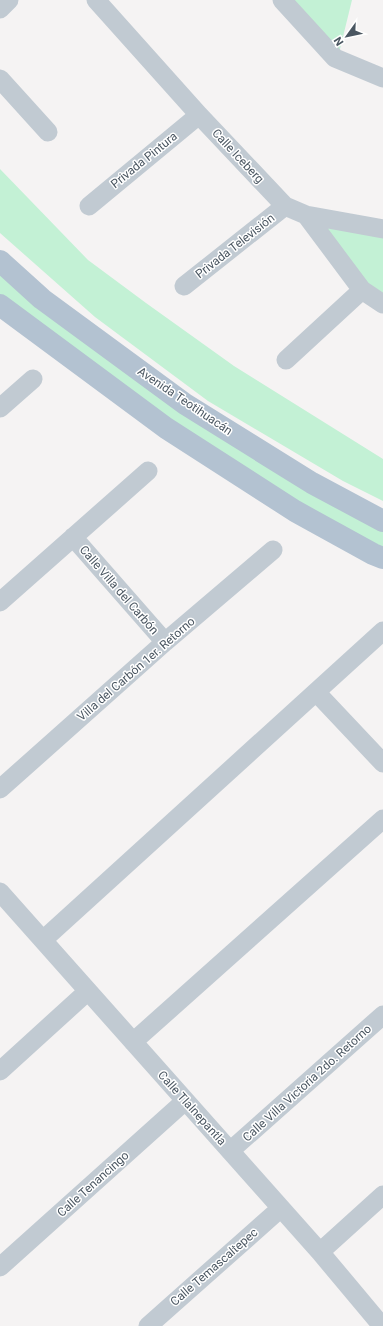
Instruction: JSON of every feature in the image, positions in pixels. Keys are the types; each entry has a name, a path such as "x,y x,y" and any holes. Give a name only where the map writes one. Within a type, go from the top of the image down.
{"main road":[{"name":"Avenida Teotihuacán","path":"0,261 42,299 185,404 312,483 383,521"},
{"path":"0,305 166,428 296,511 373,554 383,558"}],"street":[{"name":"Calle Iceberg","path":"96,0 285,206 306,215 383,229"},
{"path":"282,0 335,58 383,78"},
{"path":"0,79 48,132"},
{"name":"Privada Pintura","path":"89,206 200,115"},
{"name":"Privada Televisión","path":"184,286 285,206"},
{"path":"306,215 362,290 383,304"},
{"path":"286,360 362,290"},
{"path":"0,408 33,379"},
{"path":"0,602 148,471"},
{"name":"Calle Villa del Carbón","path":"73,537 165,642"},
{"name":"Villa del Carbón 1er. Retorno","path":"0,789 165,642 273,550"},
{"path":"43,940 383,631"},
{"path":"316,692 383,763"},
{"path":"133,1042 383,819"},
{"name":"Calle Tlalnepantla","path":"0,892 320,1252 382,1326"},
{"path":"0,1071 88,991"},
{"name":"Calle Villa Victoria 2do. Retorno","path":"230,1151 383,1014"},
{"name":"Calle Tenancingo","path":"0,1267 185,1101"},
{"path":"320,1252 383,1195"},
{"name":"Calle Temascaltepec","path":"148,1326 281,1208"}],"green space":[{"path":"289,0 352,0 339,53"},
{"path":"0,169 88,260 234,366 383,459 383,501 343,481 208,401 95,317 0,233"},
{"path":"322,225 383,238 383,295 366,283"},
{"path":"0,268 383,527 383,551 196,442 0,298"}]}
